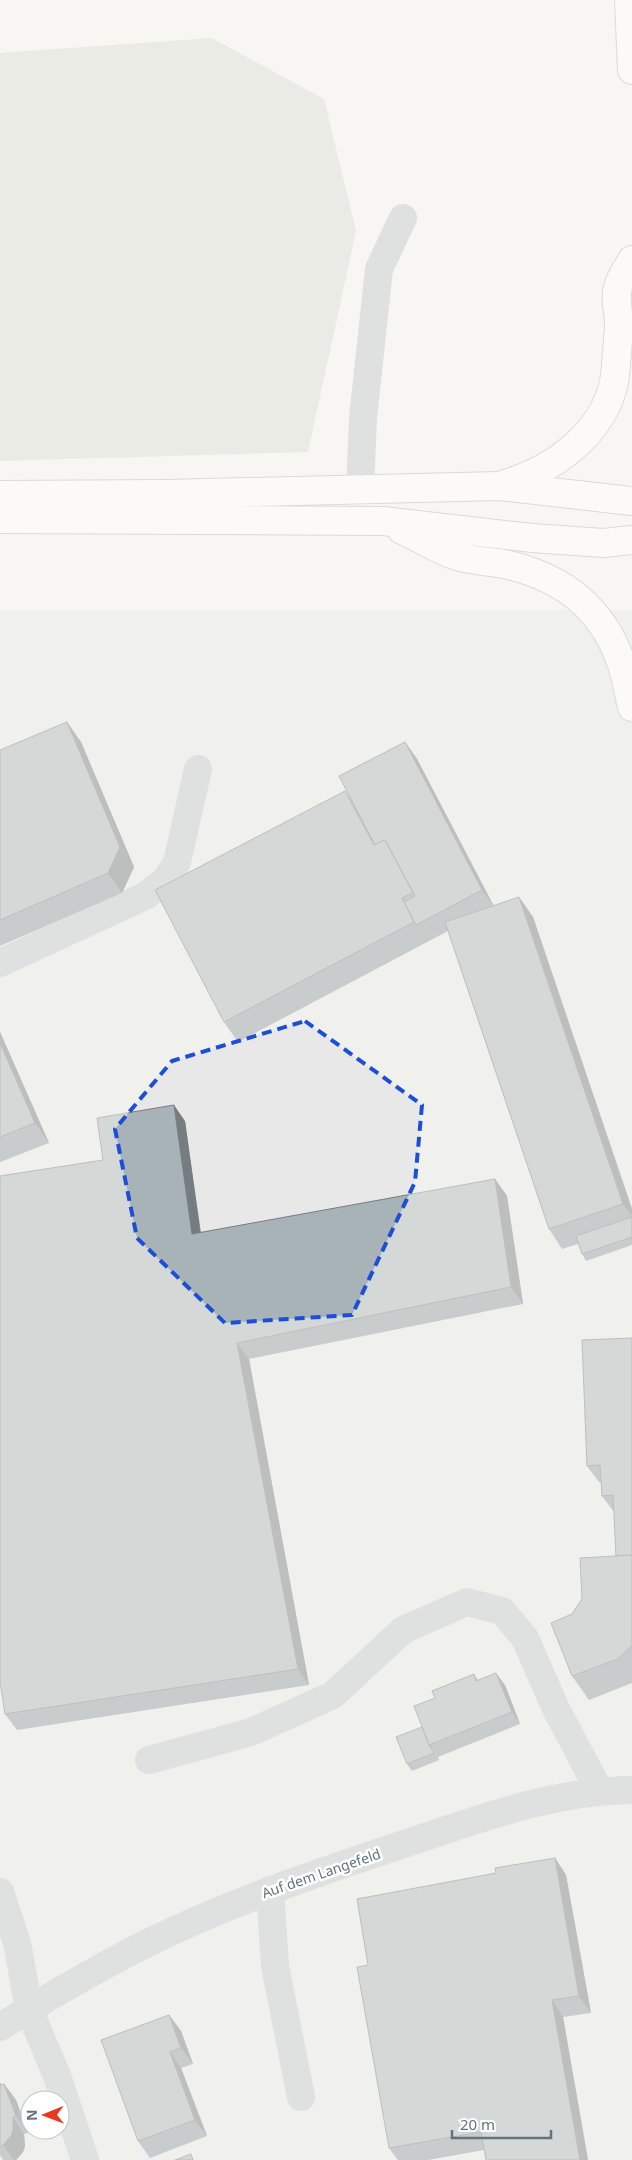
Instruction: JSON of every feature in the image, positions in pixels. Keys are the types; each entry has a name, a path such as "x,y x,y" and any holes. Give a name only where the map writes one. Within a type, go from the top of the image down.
{"main road":[{"path":"629,0 632,70"},
{"path":"499,486 528,477 573,449 602,413 614,383 619,324 618,288 632,260"},
{"path":"0,495 166,494 499,486 632,501"},
{"path":"0,519 383,521 603,543 632,540"},
{"path":"383,521 457,556 512,565 548,577 571,591 588,606 610,636 621,660 632,707"}],"street":[{"path":"360,490 364,418 379,269 403,218"},
{"path":"0,962 145,896 166,880 177,862 198,769"},
{"path":"149,1760 251,1732 333,1694 403,1630 467,1602 502,1611 525,1638 556,1708 599,1790"},
{"name":"Auf dem Langefeld","path":"0,2028 84,1977 175,1930 270,1890 522,1805 599,1790 632,1790"},
{"path":"270,1890 275,1966 301,2097"},
{"path":"0,1892 17,1943 29,2009 57,2076 85,2160"}],"highlighted area":[{"path":"305,1021 422,1105 415,1182 352,1315 225,1323 137,1238 115,1129 172,1061"}],"shaded area":[{"path":"212,38 324,99 356,231 308,452 0,461 0,53"},
{"path":"632,610 632,2160 0,2160 0,611"}],"building":[{"path":"67,722 120,847 108,873 0,920 0,750"},
{"path":"405,742 482,890 416,925 404,902 415,896 385,840 375,845 339,776"},
{"path":"345,791 374,845 385,840 413,893 402,898 414,922 224,1022 155,890"},
{"path":"519,897 623,1204 549,1229 445,922"},
{"path":"0,1043 35,1123 0,1137"},
{"path":"174,1105 192,1234 495,1179 511,1287 237,1343 298,1669 5,1714 0,1682 0,1176 103,1160 97,1118"},
{"path":"632,1217 632,1237 582,1254 576,1236"},
{"path":"632,1338 632,1555 616,1556 613,1495 602,1496 600,1465 587,1466 582,1340"},
{"path":"632,1555 632,1645 618,1659 572,1676 551,1623 572,1614 582,1599 580,1558"},
{"path":"496,1673 512,1712 429,1745 414,1706 435,1698 432,1691 474,1674 476,1681"},
{"path":"422,1727 434,1753 407,1764 396,1737"},
{"path":"555,1858 579,1996 552,2000 580,2160 486,2160 481,2132 389,2148 357,1967 368,1965 357,1899 496,1873 495,1868"},
{"path":"169,2015 181,2048 170,2052 195,2120 138,2141 101,2040"},
{"path":"0,2083 1,2085 4,2084 16,2116 13,2117 11,2136 0,2147"},
{"path":"191,2154 193,2160 175,2160"}]}
